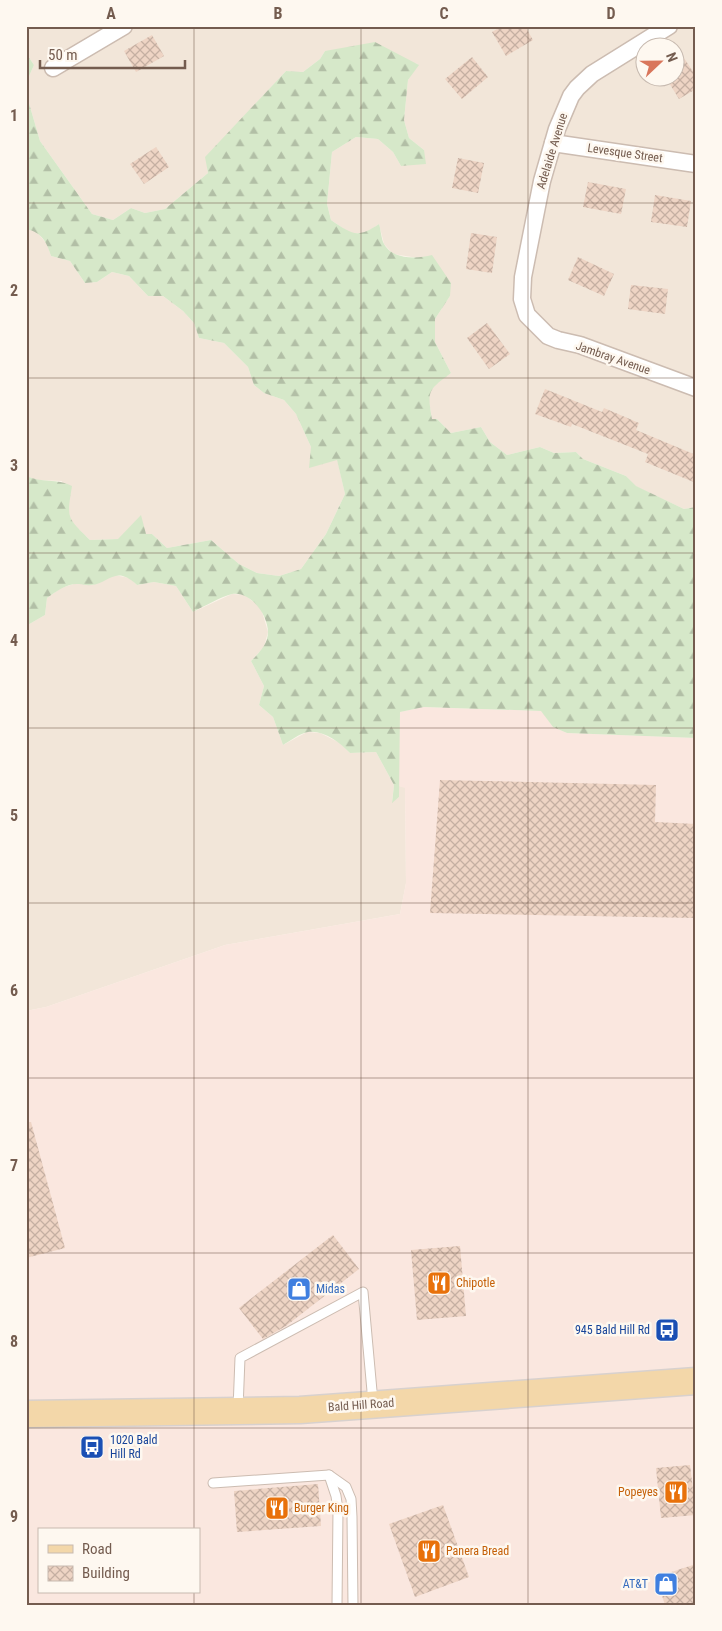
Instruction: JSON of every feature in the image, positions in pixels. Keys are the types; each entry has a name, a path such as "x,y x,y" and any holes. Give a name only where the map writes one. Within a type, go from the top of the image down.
{"main road":[{"name":"Bald Hill Road","path":"26,1414 300,1410 696,1381"}],"street":[{"path":"53,68 124,26"},
{"name":"Adelaide Avenue","path":"534,324 524,308 523,277 542,182 566,106 577,88 592,74 670,26"},
{"name":"Levesque Street","path":"553,143 696,164"},
{"name":"Jambray Avenue","path":"534,324 553,338 580,345 696,388"}],"lane":[{"path":"238,1411 240,1358 363,1292 373,1404"},
{"path":"329,1475 336,1496 338,1510 337,1605"},
{"path":"213,1482 329,1475 346,1487 351,1499 353,1605"}],"shaded area":[{"path":"26,26 696,26 696,507 684,509 635,486 626,476 583,459 576,452 554,453 540,447 507,455 490,442 481,427 451,433 437,419 432,419 428,396 434,385 451,373 435,342 435,319 450,296 418,258 393,254 384,244 379,224 366,233 350,233 331,220 327,204 332,152 356,137 378,139 393,152 401,166 424,150 409,138 404,120 408,80 418,64 325,51 320,59 303,72 286,71 206,157 208,173 165,209 145,213 131,208 113,220 92,214 40,141 26,93 26,83 34,65 26,53"},
{"path":"26,229 36,231 47,244 51,256 70,261 85,283 97,282 112,272 129,276 148,296 163,296 183,311 194,323 199,338 224,343 248,367 254,385 264,393 284,400 296,414 311,447 337,459 345,494 326,534 301,569 279,576 257,573 239,564 211,540 167,548 152,534 118,539 90,540 71,522 62,481 36,480 26,476"},
{"path":"114,575 130,578 137,585 154,582 176,586 193,612 232,594 245,595 261,608 268,632 264,647 251,661 264,686 259,705 273,717 283,745 307,732 320,733 340,743 350,753 376,752 394,785 392,802 399,797 399,786 405,787 406,883 400,914 225,945 46,1007 26,1011 26,626 45,615 47,598 61,588 77,583 92,585"},
{"path":"424,707 542,711 553,727 567,733 696,738 696,1605 26,1605 26,1011 46,1007 225,945 400,914 406,883 405,788 399,786 399,712"}],"green space":[{"path":"375,42 419,65 408,80 404,120 409,138 424,150 426,164 401,166 393,152 378,139 356,137 332,152 327,204 331,220 344,229 355,233 365,232 379,224 383,242 388,249 399,256 406,257 432,255 451,283 450,296 435,319 435,342 451,373 438,383 431,392 432,419 437,419 451,433 481,427 490,442 507,455 540,447 554,453 576,452 583,459 626,476 636,486 684,509 696,507 696,738 567,733 553,727 541,711 424,707 400,712 399,797 392,803 394,785 376,752 350,753 331,738 314,732 302,734 283,745 273,717 259,705 264,686 251,661 265,644 268,632 262,612 246,596 239,594 228,595 193,612 176,586 154,582 137,585 123,576 118,576 97,584 75,584 62,588 47,598 45,615 26,626 26,476 61,482 72,486 69,505 70,516 76,526 90,540 118,539 141,515 146,534 152,534 167,548 211,540 239,564 257,573 279,576 301,569 326,534 345,494 337,460 309,468 311,447 296,414 284,400 264,393 254,385 248,367 224,343 199,338 194,323 183,311 163,296 148,296 129,276 112,272 97,282 85,283 70,261 51,256 48,247 40,235 26,229 26,93 40,141 92,214 113,220 131,208 145,213 165,209 208,173 205,157 286,71 303,72 320,59 325,51"},
{"path":"26,53 34,65 26,83"}],"building":[{"path":"502,26 525,26 533,40 506,56 492,32"},
{"path":"152,35 164,56 136,72 124,51"},
{"path":"472,57 488,77 462,99 445,79"},
{"path":"684,58 696,76 696,89 679,99 672,88 684,88"},
{"path":"156,147 169,167 144,184 130,164"},
{"path":"458,158 484,163 478,193 452,188"},
{"path":"588,182 626,189 621,214 583,207"},
{"path":"655,195 691,201 687,227 651,222"},
{"path":"471,233 497,237 492,273 466,269"},
{"path":"578,257 614,274 604,296 568,280"},
{"path":"631,285 668,289 665,314 628,309"},
{"path":"487,323 510,354 489,369 467,338"},
{"path":"545,389 602,412 604,408 639,423 636,430 696,455 696,483 645,462 648,454 572,424 571,427 535,414"},
{"path":"440,780 656,785 655,822 696,824 696,918 430,913"},
{"path":"26,1122 31,1122 65,1248 26,1258"},
{"name":"Midas","path":"333,1235 359,1269 286,1326 263,1339 239,1308"},
{"name":"Chipotle","path":"460,1246 466,1316 417,1320 411,1250"},
{"name":"Popeyes","path":"690,1465 696,1515 661,1518 656,1468"},
{"name":"Burger King","path":"318,1484 321,1526 237,1532 234,1491"},
{"name":"Panera Bread","path":"443,1505 469,1577 415,1597 389,1524"},
{"path":"696,1564 696,1605 665,1605 656,1577"}],"place":[{"name":"Chipotle","path":"439,1283"},
{"name":"Midas","path":"299,1289"},
{"name":"945 Bald Hill Rd","path":"667,1330"},
{"name":"1020 Bald Hill Rd","path":"92,1447"},
{"name":"Popeyes","path":"676,1492"},
{"name":"Burger King","path":"277,1508"},
{"name":"Panera Bread","path":"429,1551"},
{"name":"AT&T","path":"666,1584"}]}
